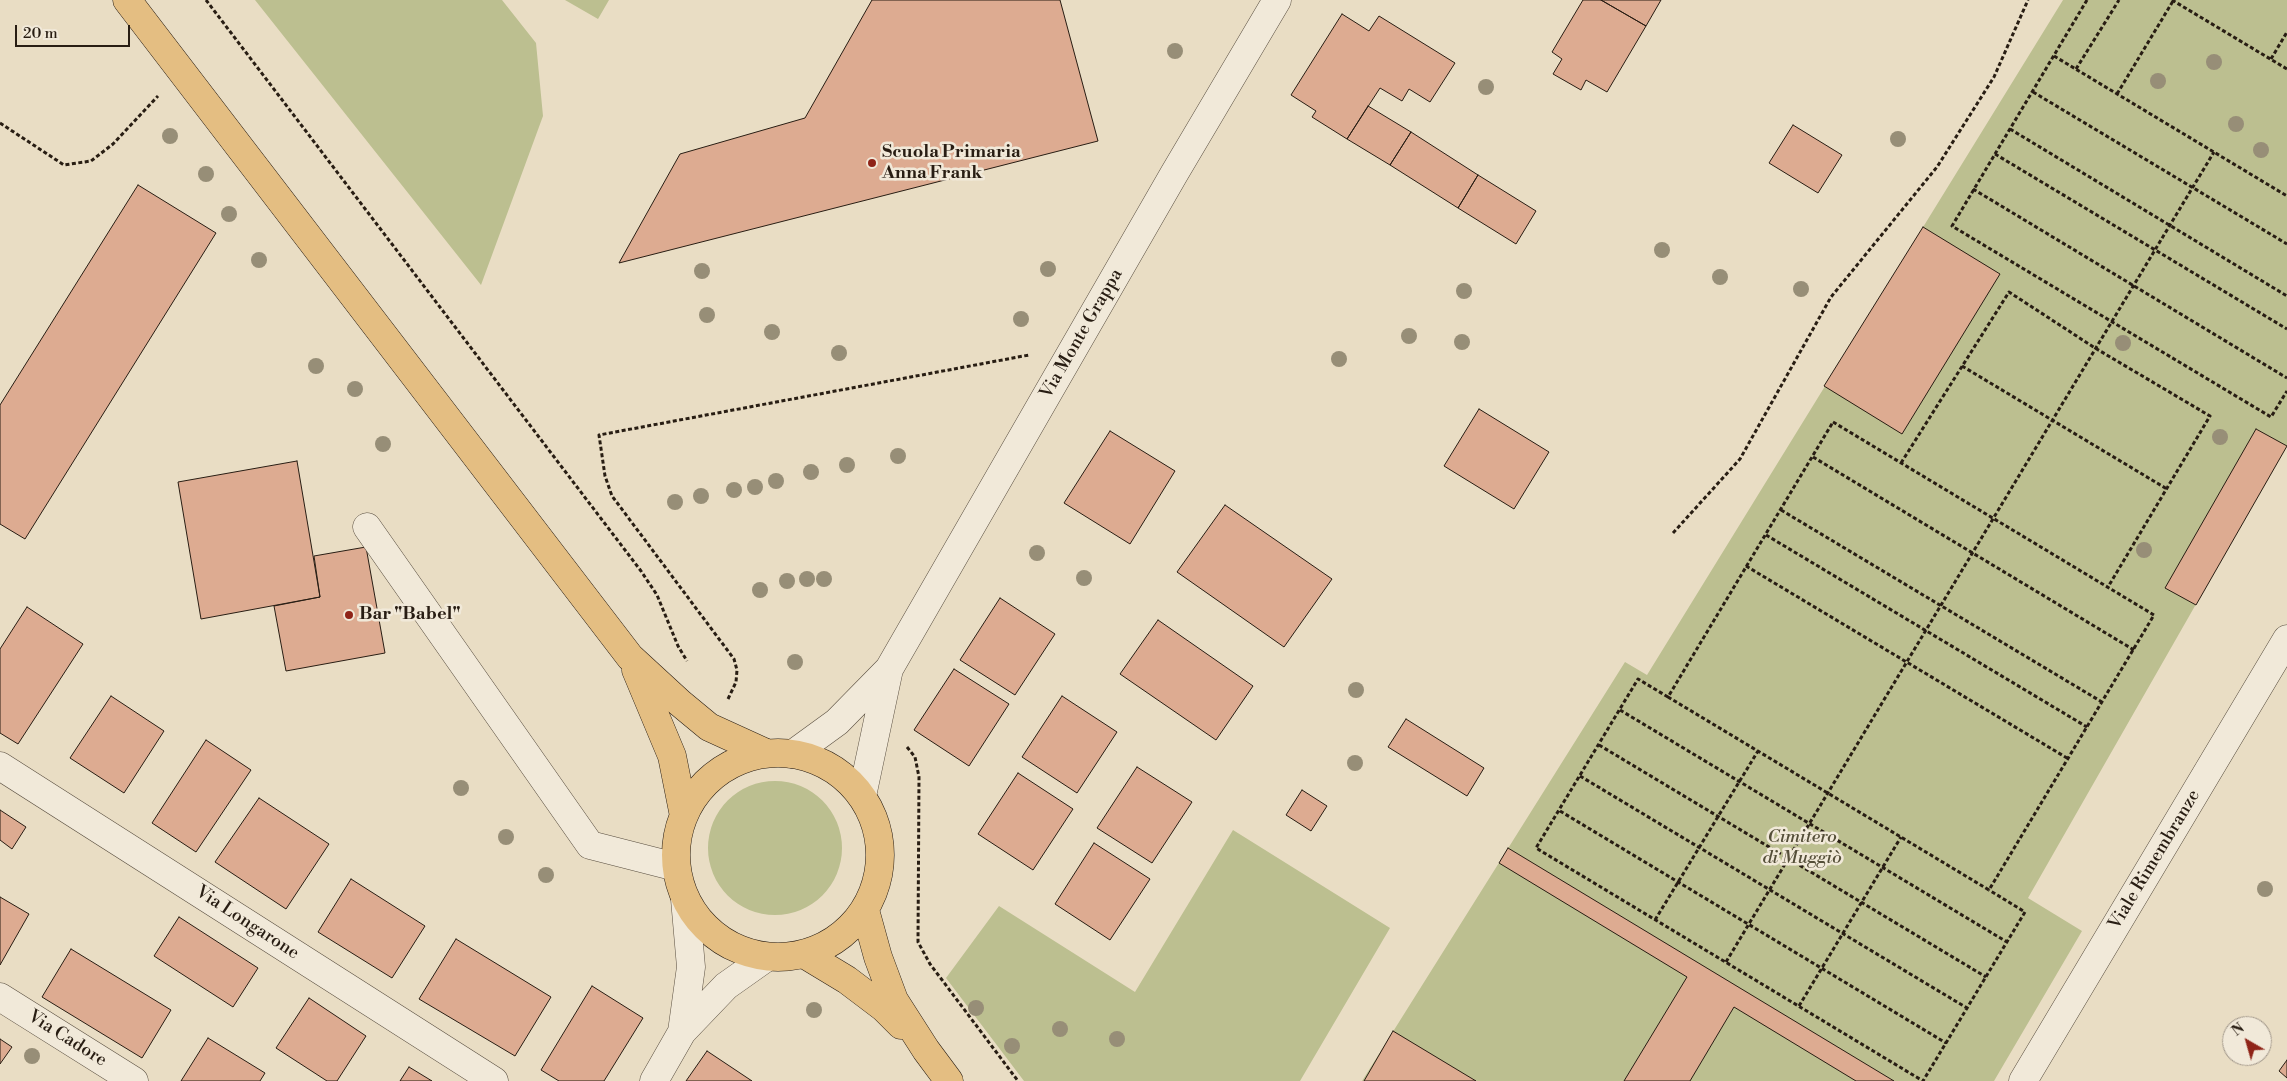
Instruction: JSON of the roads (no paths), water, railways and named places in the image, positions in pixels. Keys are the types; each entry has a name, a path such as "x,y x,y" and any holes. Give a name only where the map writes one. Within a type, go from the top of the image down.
{"main road":[{"path":"127,0 630,657 680,703 710,727 766,753"},
{"path":"630,657 672,756 684,816"},
{"path":"766,753 793,754 820,761 844,775 862,796 876,822 880,852 877,882 865,910 848,929 835,939 804,954 785,957 766,956 734,947 705,927 686,899 676,867 677,840 684,816 697,792 716,773 740,760 766,753"},
{"path":"865,910 878,957 894,1000 926,1050 949,1081"},
{"path":"804,954 847,980 884,1008 926,1050"}],"street":[{"name":"Via Monte Grappa","path":"793,754 837,722 888,670 1174,174 1277,0"},
{"path":"367,527 590,845 676,867"},
{"name":"Viale Rimembranze","path":"2023,1081 2287,639"},
{"name":"Via Monte Grappa","path":"862,796 888,670"},
{"name":"Via Longarone","path":"0,766 494,1081"},
{"path":"682,1032 691,967 686,899"},
{"path":"654,1081 682,1032 726,986 766,956"},
{"name":"Via Cadore","path":"0,997 134,1081"}],"place":[{"name":"Scuola Primaria Anna Frank","path":"872,163"},
{"name":"Bar \"Babel\"","path":"349,615"}],"park label":[{"name":"Cimitero di Muggiò","path":"1802,848"}]}
